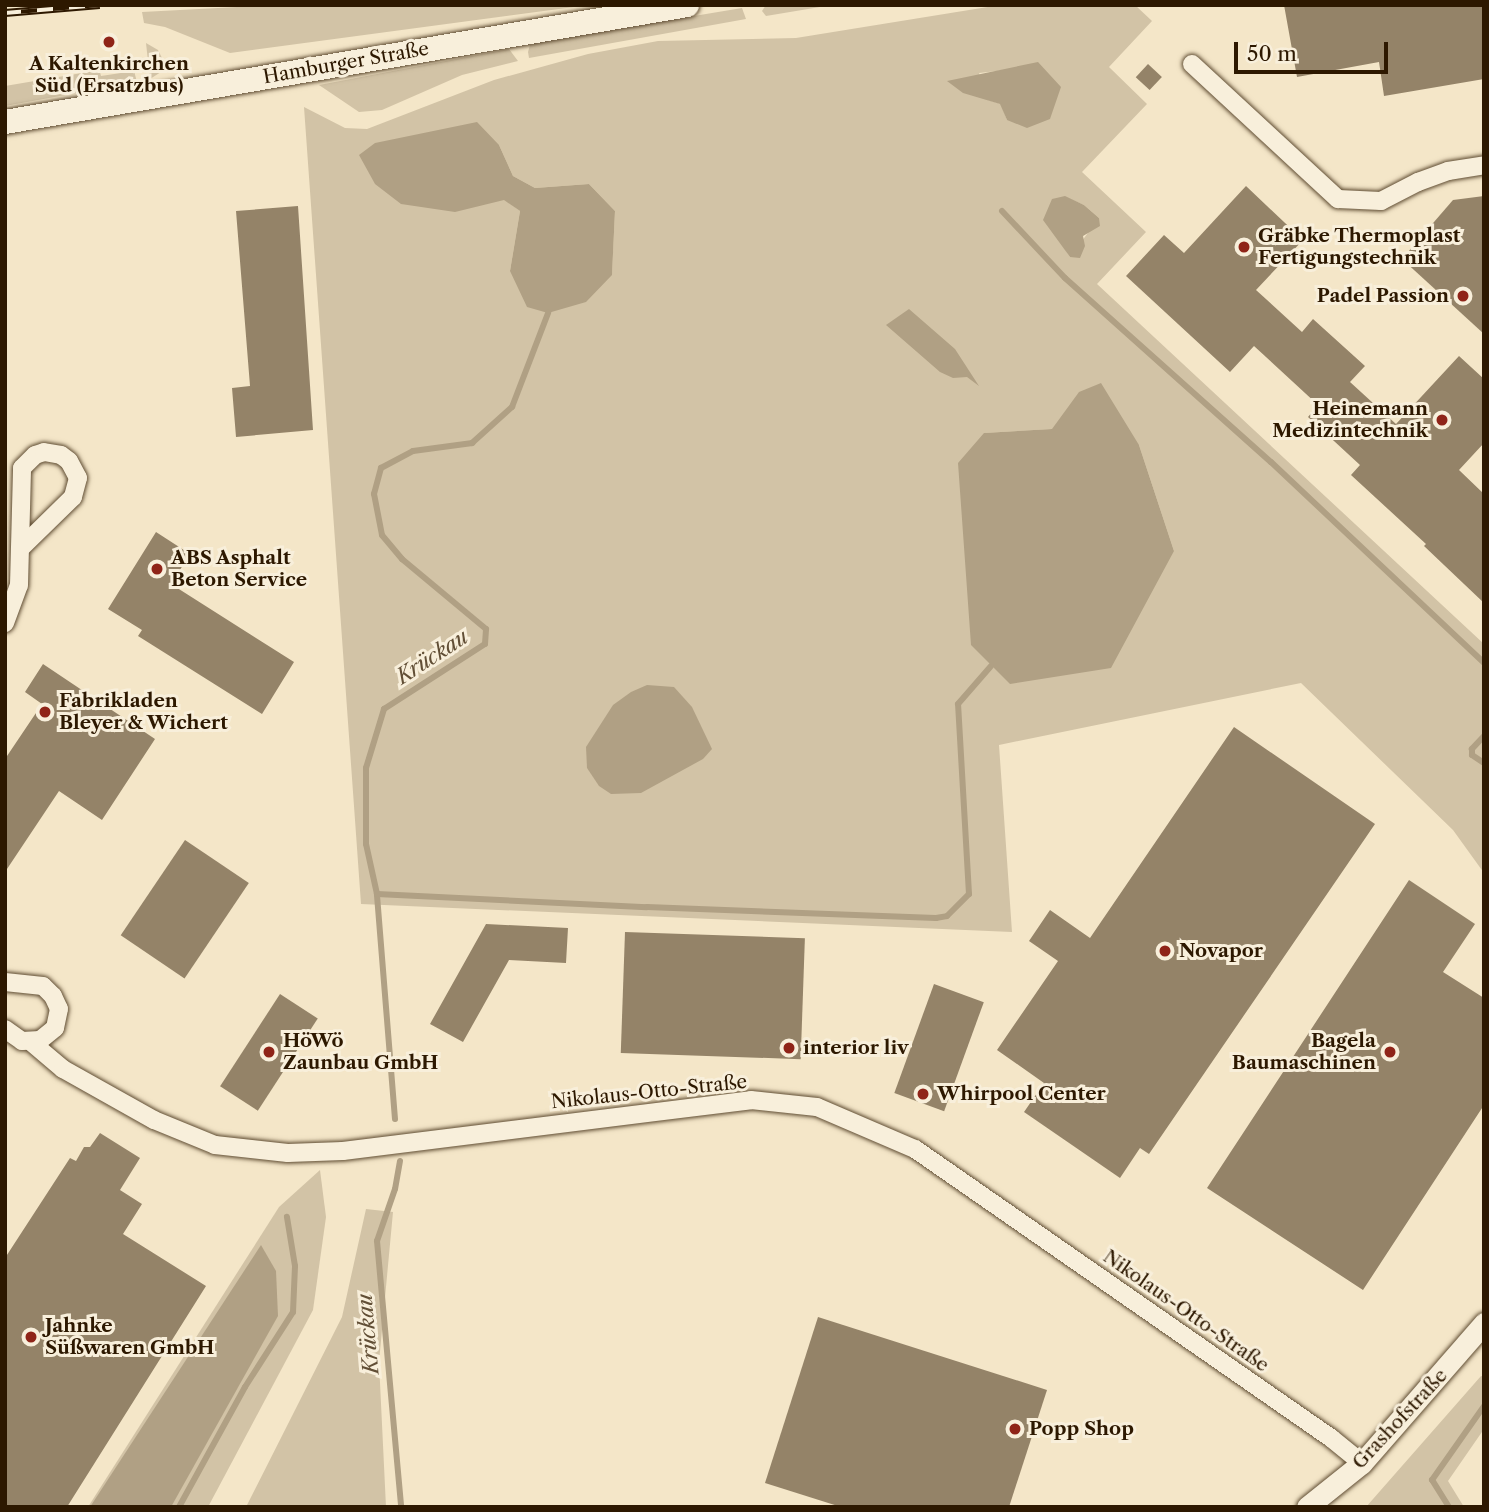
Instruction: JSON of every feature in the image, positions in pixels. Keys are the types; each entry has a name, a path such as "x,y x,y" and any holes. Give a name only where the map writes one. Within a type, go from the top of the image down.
{"main road":[{"name":"Hamburger Straße","path":"5,122 687,5"}],"street":[{"path":"1192,64 1338,199 1381,201 1418,182 1448,171 1484,165"},
{"path":"5,623 19,585 22,468 28,461 44,452 61,455 69,461 78,478 73,497 22,547"},
{"path":"5,982 43,986 56,1000 59,1009 55,1028 49,1035 31,1042"},
{"name":"Nikolaus-Otto-Straße","path":"5,1028 13,1036 31,1042 64,1069 100,1092 154,1120 215,1145 288,1153 343,1151 751,1100 817,1107 915,1149 1331,1438 1362,1464"},
{"name":"Grashofstraße","path":"1307,1507 1362,1464 1484,1323"}],"shaded area":[{"path":"277,5 589,5 230,53 165,27 144,23 142,12"},
{"path":"766,5 832,5 766,16 762,11"},
{"path":"1000,5 1135,5 1152,21 1109,67 1147,104 1082,172 1146,232 1097,284 1484,644 1484,873 1453,830 1301,683 999,745 1012,932 361,904 304,107 345,128 367,129 494,80 588,54 658,41 796,38","holes":["1006,70 1007,120 1001,104 988,100 979,73","499,145 513,176 535,188 589,184 615,211 612,274 510,271 520,211 504,199","1065,197 1084,205 1099,218 1070,257 1061,243","1052,429 1139,445 1174,551 984,433"]},
{"path":"742,8 746,19 529,58 530,45 538,42"},
{"path":"146,43 158,50 164,62 161,72 150,79"},
{"path":"509,49 518,61 462,75 382,110 359,112 319,85"},
{"path":"97,61 101,76 134,71 137,82 5,106 5,86 82,73 89,63"},
{"path":"1038,62 1061,87 1050,119 1027,128 1007,120 1000,104 963,93 947,81"},
{"path":"477,122 499,145 513,176 535,188 589,184 615,211 612,275 586,302 548,313 527,307 510,271 520,211 504,200 455,212 401,204 375,184 359,155 375,143"},
{"path":"1065,196 1084,205 1099,218 1100,226 1083,236 1085,246 1080,258 1070,257 1043,220 1052,199"},
{"path":"909,309 955,349 979,386 967,377 953,378 940,372 886,325"},
{"path":"1101,383 1139,445 1174,551 1111,668 1010,684 971,645 958,463 984,433 1052,429 1079,392"},
{"path":"647,685 674,687 692,707 712,749 703,759 641,793 611,794 599,786 587,768 586,747 613,705"},
{"path":"320,1170 326,1217 313,1310 208,1507 88,1507 279,1207"},
{"path":"366,1209 393,1212 379,1362 386,1507 246,1507 342,1317"},
{"path":"261,1245 276,1271 278,1316 171,1507 90,1507"},
{"path":"1481,1376 1484,1377 1484,1429 1448,1481 1464,1507 1366,1507"}],"building":[{"path":"1284,5 1484,5 1484,79 1384,96 1379,62 1297,77"},
{"path":"1148,64 1162,77 1150,90 1136,77"},
{"path":"1246,186 1303,240 1256,290 1302,332 1313,319 1365,366 1350,382 1396,424 1459,356 1484,379 1484,443 1459,470 1484,494 1484,603 1424,546 1426,544 1351,475 1360,465 1308,417 1318,405 1254,346 1230,372 1126,276 1164,235 1184,253"},
{"name":"Padel Passion","path":"1484,196 1484,334 1402,259 1453,200"},
{"path":"298,206 313,430 236,437 232,388 250,386 236,211"},
{"path":"156,532 190,554 171,584 294,662 262,714 138,636 142,630 108,609"},
{"path":"43,664 155,739 102,820 59,791 5,872 5,759 42,704 25,692"},
{"name":"Novapor","path":"1234,727 1375,824 1149,1154 1140,1148 1120,1178 1024,1112 1044,1083 997,1050 1058,961 1029,941 1050,910 1090,938"},
{"path":"185,840 249,883 185,978 121,935"},
{"name":"Bagela Baumaschinen","path":"1409,880 1475,924 1443,972 1484,998 1484,1105 1363,1290 1207,1188"},
{"path":"486,924 568,928 566,963 509,960 463,1042 430,1024"},
{"path":"625,932 805,938 801,1059 621,1053"},
{"path":"934,984 984,1002 944,1111 894,1093"},
{"name":"HöWö Zaunbau GmbH","path":"280,994 318,1019 258,1111 220,1086"},
{"path":"100,1133 140,1158 120,1190 142,1204 123,1234 206,1286 67,1507 5,1507 5,1258 70,1158 76,1161 84,1147 90,1147"},
{"path":"818,1317 1047,1390 1009,1507 841,1507 765,1483"}],"waterway":[{"path":"1002,211 1065,278 1271,462 1484,663"},
{"name":"Krückau","path":"395,1119 377,894 366,844 366,768 384,709 485,644 486,629 402,559 382,535 374,494 381,468 413,451 472,443 512,407 548,313"},
{"path":"377,894 647,907 936,918 947,916 969,894 958,704 991,666"},
{"path":"1484,736 1472,749 1472,755 1484,763"},
{"name":"Krückau","path":"400,1161 395,1189 377,1241 401,1507"},
{"path":"179,1507 245,1387 293,1312 295,1266 287,1217"},
{"path":"1449,1507 1432,1480 1484,1406"}],"railway":[{"path":"5,13 100,5"}],"place":[{"name":"A Kaltenkirchen Süd (Ersatzbus)","path":"109,42"},
{"name":"Gräbke Thermoplast Fertigungstechnik","path":"1244,247"},
{"name":"Padel Passion","path":"1463,296"},
{"name":"Heinemann Medizintechnik","path":"1442,420"},
{"name":"ABS Asphalt Beton Service","path":"157,569"},
{"name":"Fabrikladen Bleyer & Wichert","path":"45,712"},
{"name":"Novapor","path":"1165,951"},
{"name":"interior liv","path":"789,1048"},
{"name":"HöWö Zaunbau GmbH","path":"269,1052"},
{"name":"Bagela Baumaschinen","path":"1390,1052"},
{"name":"Whirpool Center","path":"923,1094"},
{"name":"Jahnke Süßwaren GmbH","path":"31,1337"},
{"name":"Popp Shop","path":"1015,1429"}]}
